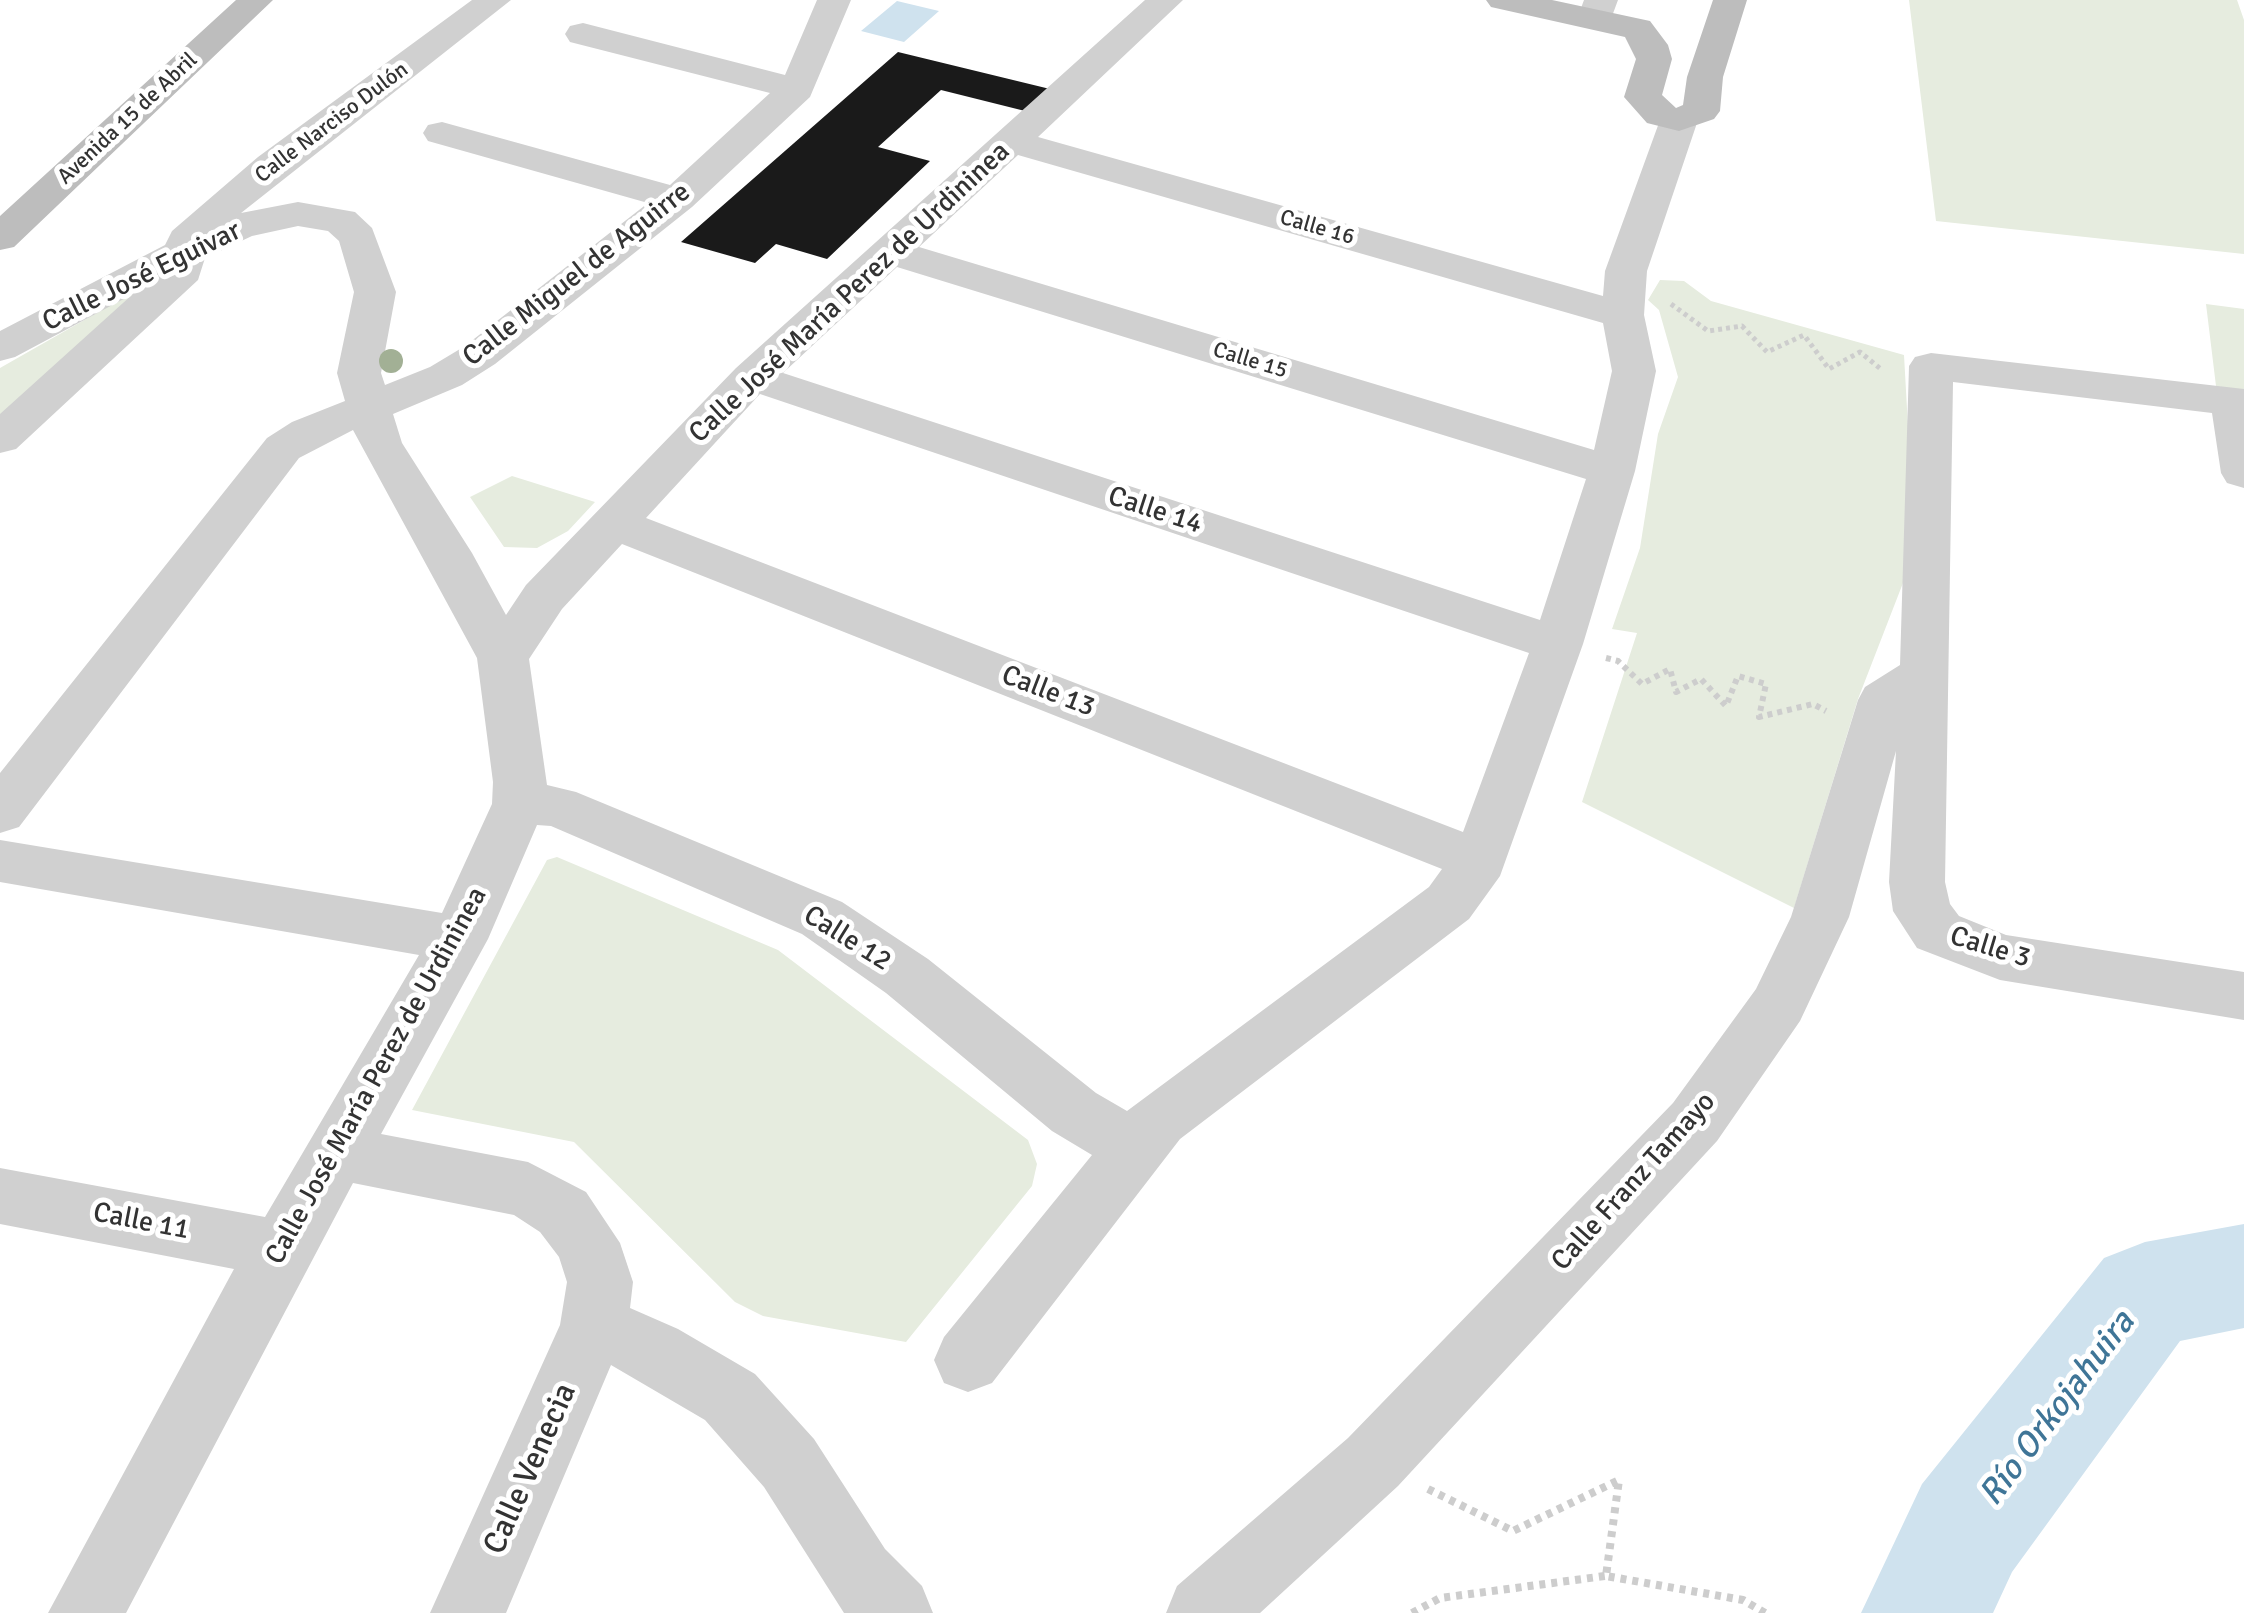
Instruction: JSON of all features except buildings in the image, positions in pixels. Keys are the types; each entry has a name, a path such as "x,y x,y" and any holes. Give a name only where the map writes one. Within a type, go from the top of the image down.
{"main road":[{"name":"Avenida 15 de Abril","path":"0,238 256,0"},
{"path":"1503,0 1598,10 1637,30 1644,36 1654,59 1643,96 1660,115 1680,120 1701,111 1705,76 1730,0"}],"street":[{"name":"Calle Narciso Dulón","path":"181,255 186,240 272,166 494,0"},
{"name":"Calle Miguel de Aguirre","path":"0,812 282,448 367,407 446,376 480,354 678,199 797,90 834,0"},
{"name":"Calle José María Perez de Urdininea","path":"86,1613 282,1249 459,940 519,804 520,782 504,698 503,658 544,597 752,377 1166,0"},
{"path":"582,34 797,90"},
{"path":"968,1360 1158,1120 1449,903 1480,861 1558,644 1612,471 1634,371 1624,293 1680,120"},
{"path":"442,132 678,199"},
{"name":"Calle 16","path":"1011,141 1624,293"},
{"name":"Calle José Eguivar","path":"0,348 181,255 270,216 310,215 340,221 358,237 374,292 359,373 379,444 448,553 503,658"},
{"name":"Calle 15","path":"889,251 1612,471"},
{"path":"0,440 183,271 181,255"},
{"path":"1926,672 1931,366 2238,402 2244,473"},
{"name":"Calle 14","path":"752,377 1558,644"},
{"name":"Calle 13","path":"615,524 1480,861"},
{"name":"Calle Franz Tamayo","path":"1204,1613 1374,1462 1695,1122 1779,1004 1820,917 1884,700 1926,672"},
{"name":"Calle 3","path":"1926,672 1917,882 1922,911 1938,932 2000,957 2244,996"},
{"name":"Calle 12","path":"519,804 556,806 822,918 906,976 1074,1112 1135,1148"},
{"path":"0,860 459,940"},
{"name":"Calle Venecia","path":"339,1153 528,1190 563,1212 588,1243 600,1282 594,1325 468,1613"},
{"name":"Calle 11","path":"0,1196 282,1249"},
{"path":"594,1325 654,1350 730,1398 788,1463 873,1600"}],"path":[{"path":"1624,293 1708,331 1742,326 1767,352 1804,336 1829,369 1860,352 1896,382 1931,366"},
{"path":"1558,644 1618,661 1642,684 1670,669 1676,692 1700,679 1726,706 1738,676 1766,684 1758,717 1813,704 1872,734"},
{"path":"1374,1462 1513,1531 1619,1480 1606,1576"},
{"path":"1412,1613 1440,1598 1606,1576 1743,1600 1765,1613"}],"shaded area":[{"path":"1909,0 2237,0 2244,20 2244,254 1936,221"},
{"path":"1660,280 1684,281 1711,301 1904,355 1915,552 1858,699 1794,908 1582,802 1637,633 1612,629 1640,548 1658,434 1678,377 1659,310 1648,300"},
{"path":"137,290 142,291 0,418 0,368"},
{"path":"2206,304 2244,309 2244,391 2216,386"},
{"path":"512,476 595,502 568,531 537,548 504,547 470,497"},
{"path":"557,857 778,950 1028,1140 1037,1164 1032,1186 906,1342 763,1316 735,1302 574,1142 412,1110 547,860"}],"water":[{"path":"897,1 939,11 904,42 861,31"}],"waterway":[{"name":"Río Orkojahuira","path":"1926,1613 1967,1528 2145,1295 2244,1276"}]}
